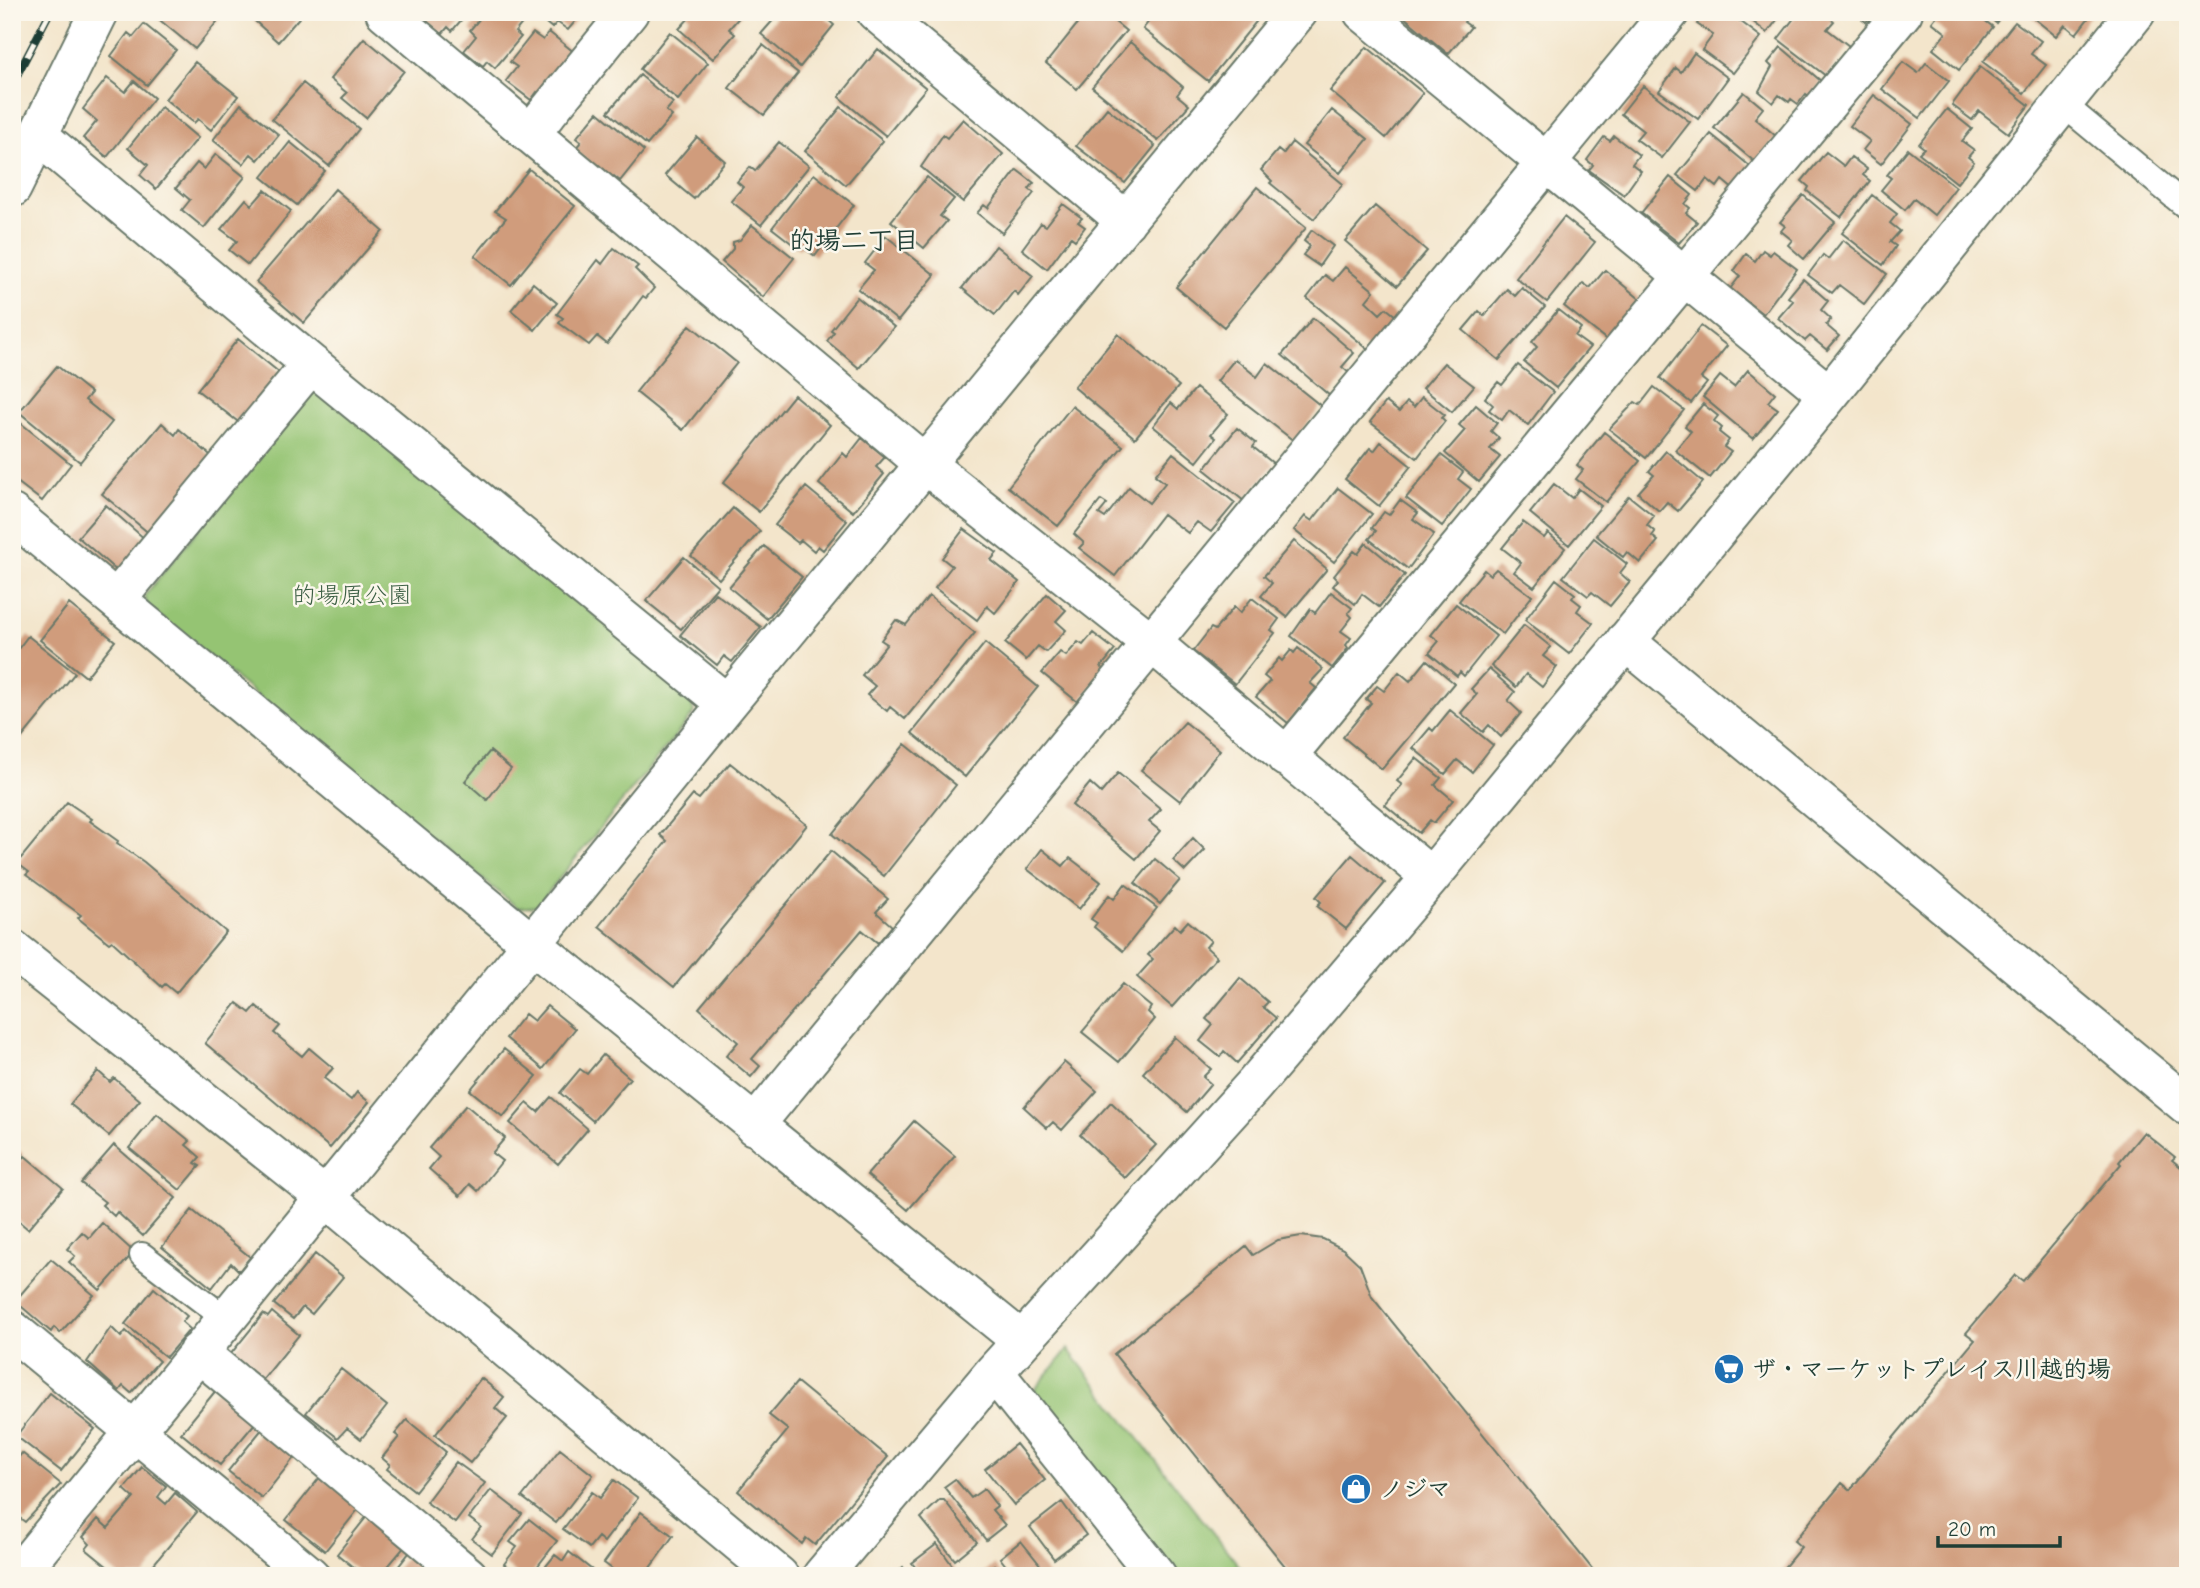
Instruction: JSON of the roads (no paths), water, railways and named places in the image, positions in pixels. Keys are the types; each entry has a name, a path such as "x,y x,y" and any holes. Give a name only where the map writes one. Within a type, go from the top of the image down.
{"street":[{"path":"12,188 99,12"},
{"path":"385,12 925,464 1153,644 1430,877"},
{"path":"530,134 629,12"},
{"path":"876,12 1126,220"},
{"path":"17,1576 727,704 1298,12"},
{"path":"1363,12 1829,395"},
{"path":"754,1126 1670,12"},
{"path":"1286,757 1903,12"},
{"path":"822,1576 994,1372 1254,1085 1430,877 1829,395 2136,12"},
{"path":"39,136 311,364 727,704"},
{"path":"117,599 311,364"},
{"path":"12,514 531,944 1021,1342"},
{"path":"1625,641 2188,1106"},
{"path":"12,949 326,1198 779,1576"},
{"path":"12,1330 310,1576"},
{"path":"198,1352 468,1576"},
{"path":"994,1372 1157,1576"}],"lane":[{"path":"2064,105 2188,208"},
{"path":"142,1255 226,1319"}],"railway":[{"path":"12,85 50,12"}],"place":[{"name":"ザ・マーケットプレイス川越的場","path":"1729,1369"},
{"name":"ノジマ","path":"1356,1489"}],"district":[{"name":"的場二丁目","path":"854,241"}],"park label":[{"name":"的場原公園","path":"352,595"}]}
